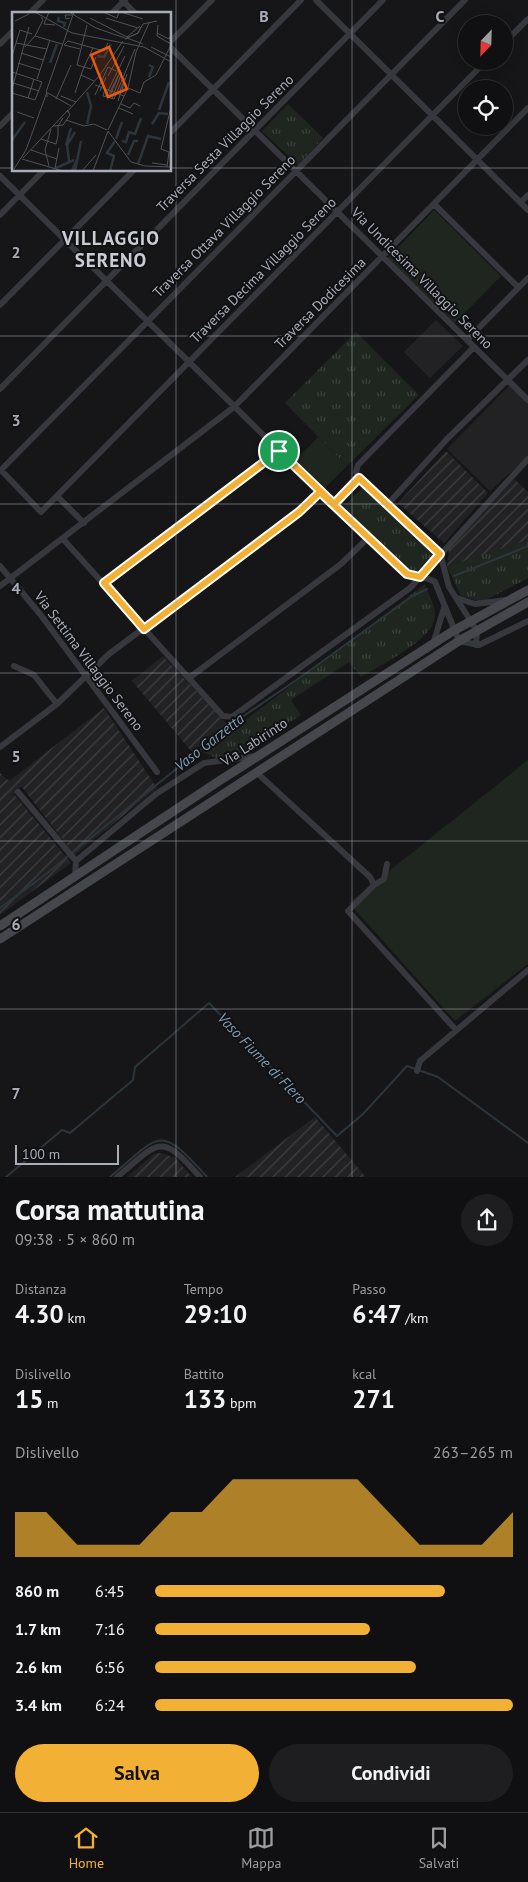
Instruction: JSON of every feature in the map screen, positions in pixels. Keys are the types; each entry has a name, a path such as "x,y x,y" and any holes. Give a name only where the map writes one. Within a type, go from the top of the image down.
{"street":[{"path":"31,12 43,0"},
{"path":"171,41 212,0"},
{"path":"171,132 302,0"},
{"path":"316,0 528,210"},
{"name":"Traversa Sesta Villaggio Sereno","path":"0,389 384,0"},
{"name":"Traversa Ottava Villaggio Sereno","path":"40,512 1,471 465,0"},
{"path":"113,12 123,1 134,12"},
{"path":"513,34 528,19"},
{"path":"0,44 12,32"},
{"name":"Via Undicesima Villaggio Sereno","path":"171,48 528,400"},
{"name":"Traversa Decima Villaggio Sereno","path":"40,512 477,70"},
{"name":"Traversa Dodicesima","path":"0,586 234,407 528,108"},
{"path":"0,126 12,114"},
{"path":"0,215 43,171"},
{"path":"0,305 133,171"},
{"path":"0,176 368,538 407,574 430,578 435,582 453,631 459,641 479,645 528,621"},
{"path":"520,202 528,195"},
{"path":"434,204 518,287"},
{"path":"467,340 528,278"},
{"path":"474,347 358,465 356,472 359,478 440,554 449,587 477,631 476,645"},
{"path":"388,504 448,439 528,360"},
{"path":"104,583 279,451"},
{"path":"63,539 223,716 232,717 410,588 528,459"},
{"path":"334,504 359,478"},
{"path":"1,745 57,704 109,654 299,512 320,492"},
{"path":"57,496 84,523"},
{"path":"189,678 341,564 368,538"},
{"name":"Via Settima Villaggio Sereno","path":"0,566 40,614 157,772"},
{"name":"Via Labirinto","path":"0,926 259,755 453,631 506,600 528,590"},
{"path":"455,597 475,604 506,600"},
{"name":"Via Labirinto","path":"1,939 459,641 528,602"},
{"path":"433,644 444,608"},
{"path":"14,666 34,675 57,704"},
{"path":"72,857 156,794 204,763 259,755"},
{"path":"256,772 370,877 374,885"},
{"path":"18,792 72,857 75,876"},
{"path":"387,864 384,879 374,885 348,911 456,1030"},
{"path":"417,1071 420,1061 528,970"},
{"path":"117,1177 151,1148 161,1146 169,1147 180,1154 200,1177"}],"shaded area":[{"path":"436,320 463,346 430,378 404,352"},
{"path":"510,385 528,403 528,457 490,491 447,449"},
{"path":"446,451 488,493 444,543 398,503"},
{"path":"514,479 528,492 528,540 447,567 449,550"},
{"path":"163,656 227,724 192,752 132,681"},
{"path":"104,708 157,788 75,855 21,786 14,794 71,863 0,915 0,773 9,781"},
{"path":"315,1117 366,1177 235,1177"},
{"path":"161,1153 175,1158 192,1177 127,1177 154,1154"}],"green space":[{"path":"288,104 323,138 298,165 262,131"},
{"path":"434,210 501,276 455,323 388,258"},
{"path":"356,332 419,395 347,466 285,403"},
{"path":"318,437 347,466 325,488 296,460"},
{"path":"362,488 434,553 415,574 343,507"},
{"path":"528,540 528,578 482,602 461,596 447,567"},
{"path":"425,584 433,604 435,617 432,626 416,643 361,677 349,662 291,700 301,715 234,757 219,759 203,752"},
{"path":"528,760 528,964 455,1021 349,903"}],"waterway":[{"name":"Vaso Garzetta","path":"454,576 528,546"},
{"name":"Vaso Garzetta","path":"0,908 46,874 232,724 411,597 427,589"},
{"name":"Vaso Fiume di Flero","path":"6,1177 62,1130 70,1133 133,1080 135,1067 209,1003 337,1136 363,1114 407,1066 438,1077 528,1143"},
{"path":"110,1177 140,1151 150,1144 160,1141 169,1142 179,1148 207,1177"}],"district":[{"name":"VILLAGGIO SERENO","path":"111,249"}],"route":[{"path":"279,451 334,504 359,478 440,554 420,577 413,577 407,574 320,492 299,512 144,629 104,583 279,451"}]}
